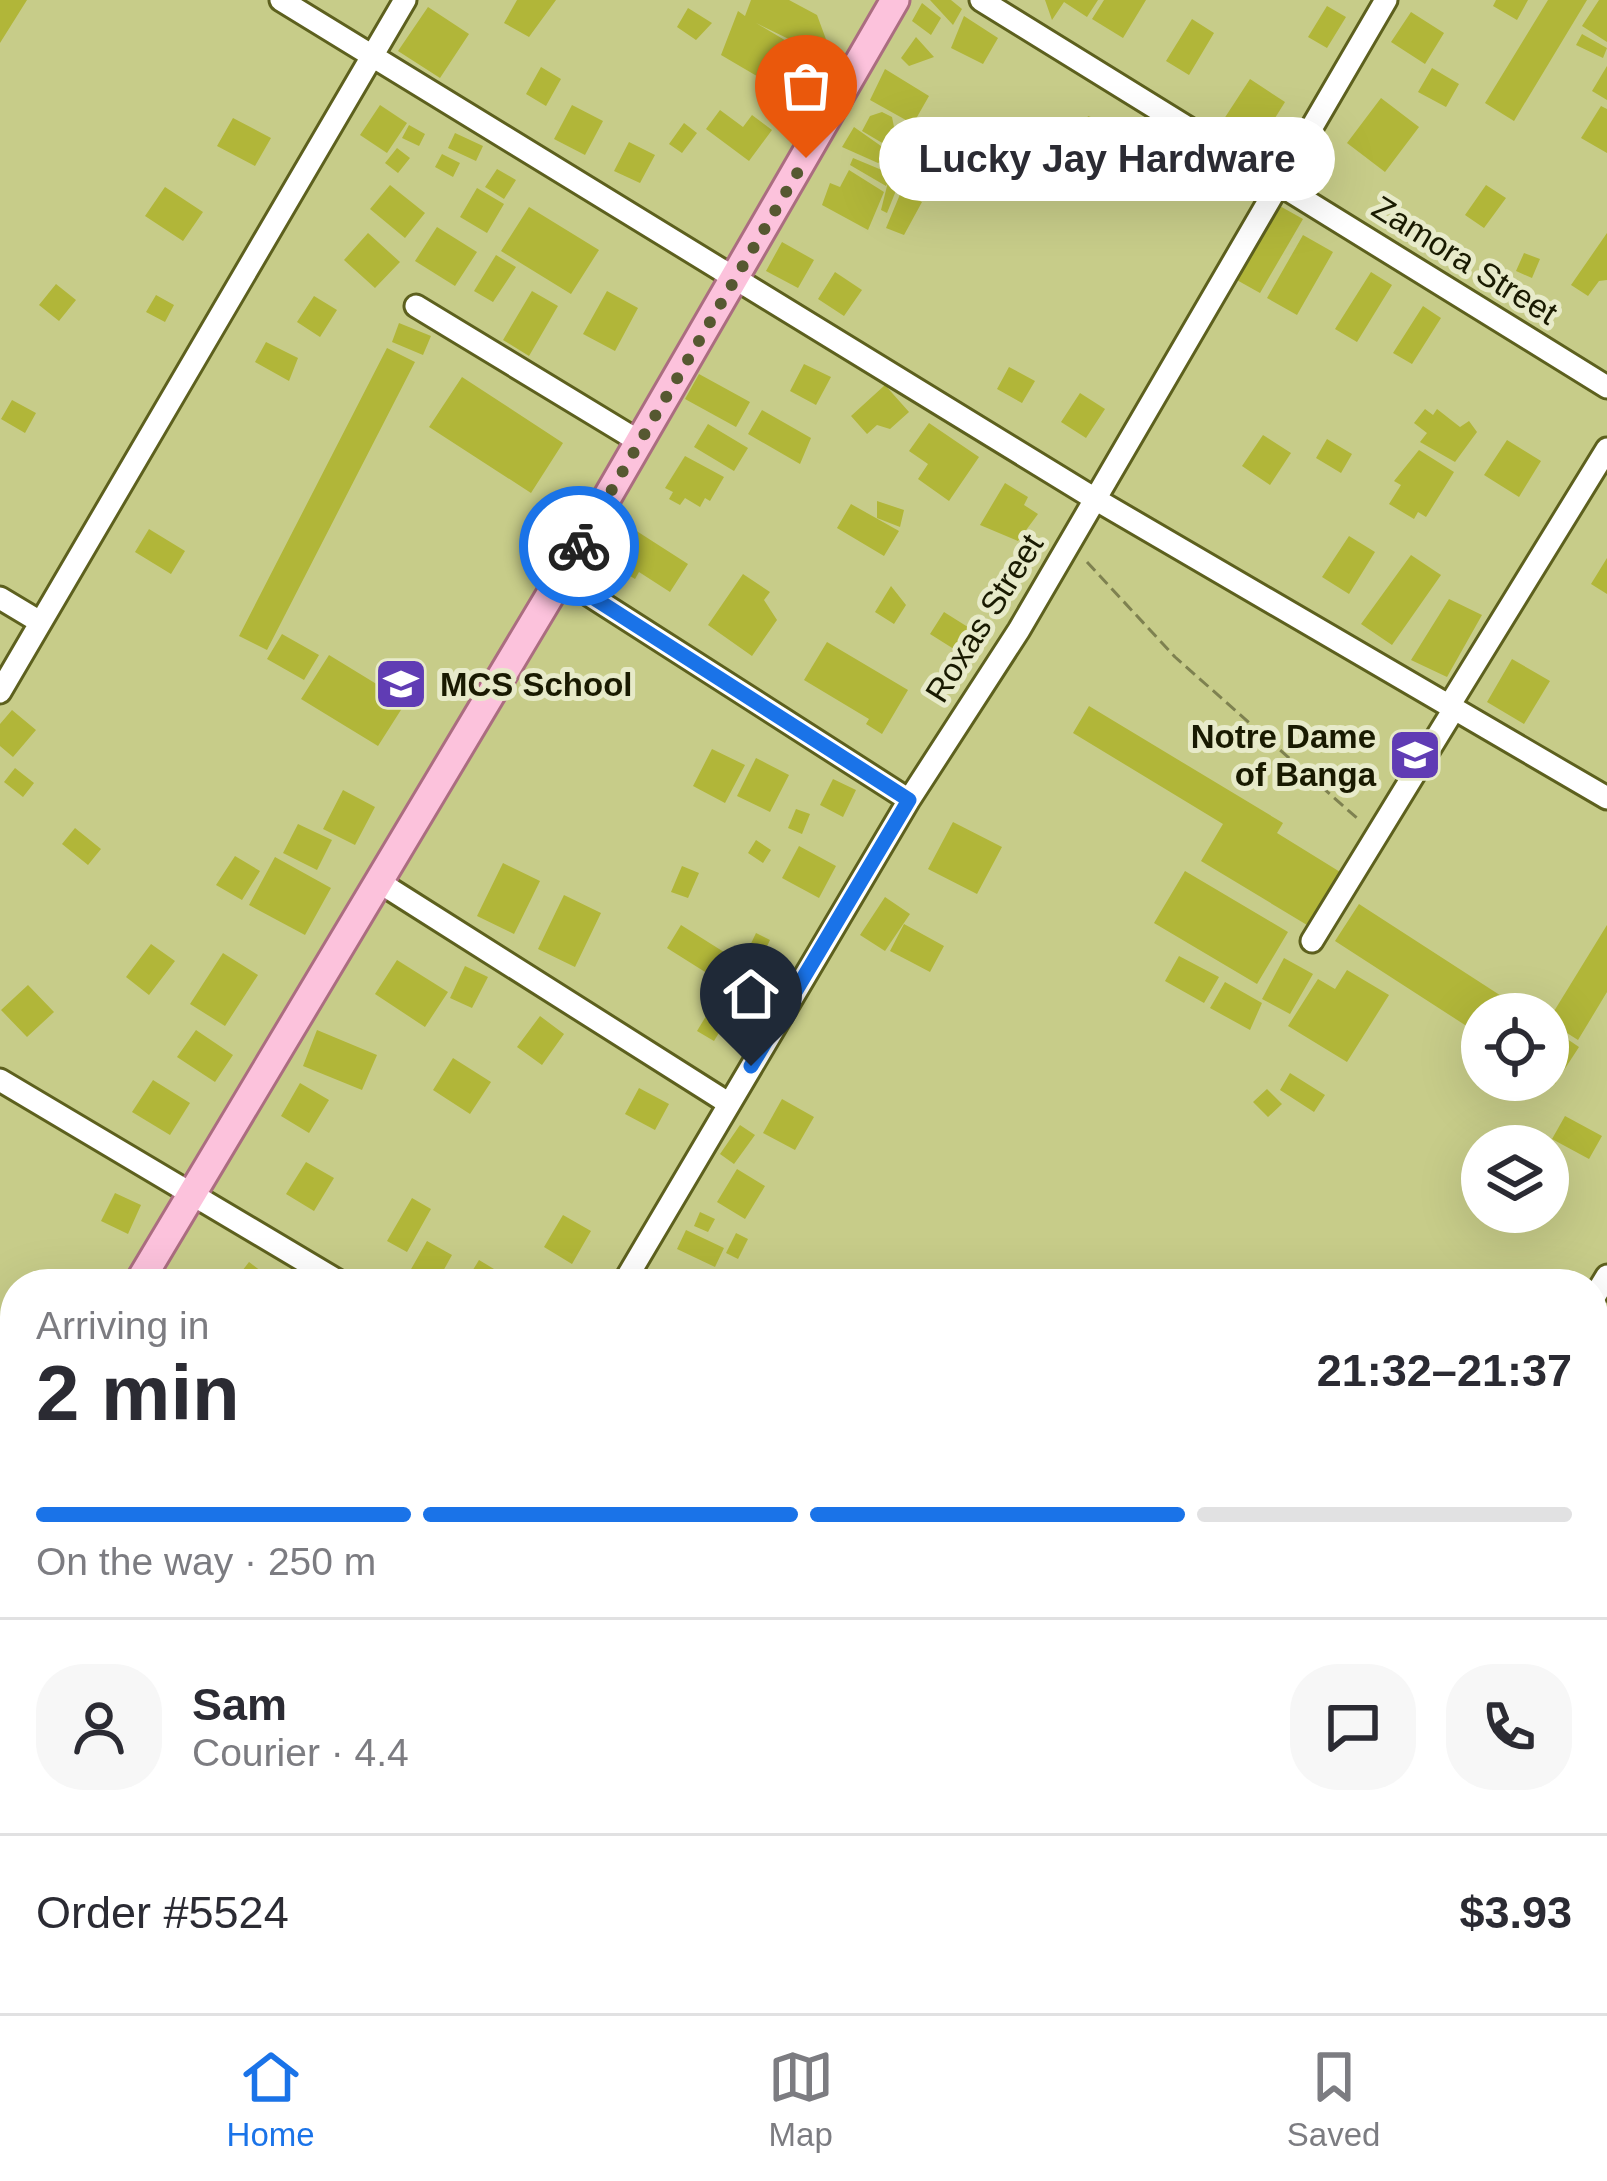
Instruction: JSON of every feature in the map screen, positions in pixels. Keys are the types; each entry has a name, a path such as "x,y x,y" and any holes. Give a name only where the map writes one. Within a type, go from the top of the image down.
{"main road":[{"path":"147,1269 561,577 896,0"}],"street":[{"path":"281,0 1095,499 1607,799"},
{"path":"0,692 405,0"},
{"name":"Zamora Street","path":"981,0 1607,387"},
{"name":"Roxas Street","path":"632,1269 909,800 1069,543 1386,0"},
{"path":"416,306 640,442"},
{"path":"1312,941 1607,449"},
{"path":"561,577 909,800"},
{"path":"0,598 40,622"},
{"path":"379,882 728,1103"},
{"path":"0,1080 318,1269"}],"path":[{"path":"1069,543 1175,657 1376,836"}],"building":[{"path":"0,0 27,0 0,43"},
{"path":"517,0 556,0 529,37 504,23"},
{"path":"751,0 789,0 817,15 834,61 756,23 825,64 803,103 721,55 738,11 745,16"},
{"path":"930,0 951,0 962,9 953,25"},
{"path":"1045,0 1098,0 1087,17 1064,2 1052,20"},
{"path":"1104,0 1146,0 1123,38 1092,19"},
{"path":"1496,0 1528,0 1517,20 1493,6"},
{"path":"1548,0 1587,0 1514,121 1485,103"},
{"path":"1599,0 1607,0 1607,42 1582,26"},
{"path":"922,3 941,18 931,35 912,21"},
{"path":"1327,6 1346,17 1327,48 1308,37"},
{"path":"428,7 469,34 440,78 398,51"},
{"path":"688,8 712,23 696,40 677,27"},
{"path":"1411,12 1444,33 1425,64 1391,42"},
{"path":"964,16 998,38 983,64 951,48"},
{"path":"1192,19 1214,33 1189,75 1166,61"},
{"path":"1582,34 1607,48 1603,58 1576,45"},
{"path":"916,37 934,57 909,66 901,58"},
{"path":"1607,66 1607,100 1592,91"},
{"path":"541,67 561,79 546,106 526,94"},
{"path":"1432,68 1459,84 1446,107 1418,92"},
{"path":"885,69 929,96 913,124 870,100"},
{"path":"1250,79 1285,102 1258,145 1222,122"},
{"path":"1381,98 1419,127 1385,172 1347,143"},
{"path":"380,105 407,123 387,153 360,135"},
{"path":"572,105 603,121 585,155 554,139"},
{"path":"1601,106 1607,109 1607,153 1581,138"},
{"path":"720,110 743,127 752,115 772,130 749,161 706,129"},
{"path":"882,112 892,117 895,132 884,144 862,131 870,116"},
{"path":"1088,116 1123,129 1111,161 1076,148"},
{"path":"233,118 271,138 255,166 217,146"},
{"path":"684,123 697,133 682,153 669,144"},
{"path":"409,125 425,134 419,146 402,138"},
{"path":"854,127 881,146 884,160 878,163 842,147"},
{"path":"455,133 483,146 476,161 448,148"},
{"path":"629,142 655,155 640,183 614,171"},
{"path":"889,146 931,175 927,200 905,189 908,177 884,165"},
{"path":"397,148 410,158 398,173 385,163"},
{"path":"442,154 460,163 453,177 435,167"},
{"path":"853,158 901,178 887,213 881,210 888,182 886,186 850,165"},
{"path":"497,169 516,180 504,199 485,187"},
{"path":"849,170 884,192 868,230 822,205 830,183 840,187"},
{"path":"390,185 425,213 405,238 370,209"},
{"path":"1486,185 1506,198 1484,228 1465,215"},
{"path":"165,187 203,212 183,241 145,216"},
{"path":"477,188 504,204 487,233 460,217"},
{"path":"901,192 922,202 904,235 886,228"},
{"path":"1278,205 1303,219 1260,293 1235,279"},
{"path":"529,207 599,250 571,294 501,251"},
{"path":"437,227 477,252 455,286 415,261"},
{"path":"368,233 400,262 375,288 344,260"},
{"path":"1607,233 1607,280 1599,281 1588,296 1571,285"},
{"path":"1303,235 1333,252 1297,315 1267,298"},
{"path":"782,242 814,260 798,288 766,271"},
{"path":"1524,253 1540,259 1532,278 1516,271"},
{"path":"496,255 516,267 493,302 474,291"},
{"path":"835,272 862,290 844,316 818,299"},
{"path":"1371,272 1392,285 1357,342 1335,329"},
{"path":"56,284 76,300 59,321 39,305"},
{"path":"532,291 558,306 529,356 503,340"},
{"path":"607,291 638,308 615,351 583,334"},
{"path":"156,295 174,305 165,322 146,312"},
{"path":"314,296 337,310 320,337 297,322"},
{"path":"1423,306 1441,318 1412,364 1393,353"},
{"path":"399,323 431,336 423,355 392,342"},
{"path":"266,342 298,358 289,381 255,362"},
{"path":"387,348 415,362 267,650 239,636"},
{"path":"804,364 831,377 816,405 790,391"},
{"path":"1009,367 1035,381 1022,403 997,389"},
{"path":"699,374 750,402 736,427 685,399"},
{"path":"462,377 563,443 531,493 429,427"},
{"path":"885,385 909,412 890,429 877,425 867,434 851,416"},
{"path":"1080,393 1105,409 1086,438 1061,422"},
{"path":"12,400 36,413 25,433 1,419"},
{"path":"1425,409 1433,415 1437,409 1460,427 1469,421 1477,432 1455,462 1420,442 1427,433 1414,423"},
{"path":"762,410 811,438 800,464 748,434"},
{"path":"929,423 979,457 949,501 918,479 928,464 909,451"},
{"path":"708,424 748,448 734,471 694,447"},
{"path":"1263,435 1291,453 1270,485 1242,466"},
{"path":"1327,439 1352,454 1341,473 1316,458"},
{"path":"1507,440 1541,461 1519,497 1484,475"},
{"path":"1419,450 1454,472 1426,517 1418,512 1414,519 1389,504 1401,485 1394,481"},
{"path":"685,456 724,477 710,501 705,498 700,507 685,498 680,505 669,499 673,492 665,488"},
{"path":"1005,483 1028,497 1024,505 1038,514 1018,541 980,525"},
{"path":"877,501 904,510 900,527 877,518"},
{"path":"851,504 899,531 884,556 837,528"},
{"path":"149,529 185,551 171,574 135,552"},
{"path":"635,530 688,564 670,592 639,572 635,579 612,565"},
{"path":"1349,536 1375,552 1349,594 1322,577"},
{"path":"1411,555 1441,575 1392,645 1361,624"},
{"path":"1607,558 1607,594 1591,584"},
{"path":"743,574 770,592 764,600 777,620 752,656 708,625"},
{"path":"891,586 906,605 894,624 875,612"},
{"path":"1449,599 1482,615 1447,677 1411,660"},
{"path":"944,612 971,629 957,651 930,634"},
{"path":"282,634 319,655 304,680 267,659"},
{"path":"827,642 908,690 882,734 866,724 869,719 804,680"},
{"path":"329,655 406,702 378,746 301,699"},
{"path":"1512,659 1550,681 1524,724 1487,702"},
{"path":"1089,706 1283,823 1277,833 1345,875 1312,928 1201,861 1223,824 1073,733"},
{"path":"12,710 36,730 13,757 0,746 0,724"},
{"path":"712,749 745,765 725,803 693,786"},
{"path":"756,758 789,775 770,812 737,796"},
{"path":"15,768 34,783 23,797 4,782"},
{"path":"1350,772 1366,774 1364,788 1348,787"},
{"path":"833,779 856,790 843,817 820,805"},
{"path":"343,790 375,807 355,845 323,829"},
{"path":"796,809 810,814 802,834 788,828"},
{"path":"953,822 1002,847 977,894 928,869"},
{"path":"298,824 332,840 317,870 283,853"},
{"path":"75,828 101,849 88,865 62,844"},
{"path":"756,840 771,850 763,863 748,853"},
{"path":"799,846 836,866 819,898 782,878"},
{"path":"235,856 260,871 242,900 216,885"},
{"path":"275,857 331,888 305,935 249,905"},
{"path":"503,863 540,881 514,934 477,916"},
{"path":"682,866 699,873 688,898 671,892"},
{"path":"1185,871 1288,932 1257,984 1154,923"},
{"path":"564,895 601,913 575,967 538,949"},
{"path":"885,897 910,914 885,951 860,935"},
{"path":"1359,904 1497,993 1461,993 1461,1022 1335,941"},
{"path":"904,924 944,946 930,972 890,951"},
{"path":"681,925 735,959 721,982 667,948"},
{"path":"1607,925 1607,992 1578,1040 1569,1034 1569,993 1565,993"},
{"path":"756,933 770,940 759,963 745,956"},
{"path":"151,944 175,961 149,995 126,977"},
{"path":"223,953 258,975 225,1026 190,1004"},
{"path":"1179,956 1219,977 1204,1003 1165,981"},
{"path":"1284,958 1313,974 1290,1014 1262,999"},
{"path":"397,960 448,992 425,1027 375,994"},
{"path":"465,966 488,977 472,1008 450,998"},
{"path":"1347,970 1389,995 1347,1062 1288,1026 1318,979 1335,989"},
{"path":"1225,982 1262,1003 1250,1030 1210,1008"},
{"path":"28,985 54,1012 27,1037 1,1010"},
{"path":"714,1003 731,1013 714,1041 697,1031"},
{"path":"540,1016 564,1034 542,1065 517,1047"},
{"path":"196,1030 233,1055 215,1082 177,1057"},
{"path":"317,1030 377,1055 362,1090 303,1066"},
{"path":"1569,1040 1579,1047 1569,1062"},
{"path":"453,1058 491,1082 470,1114 433,1090"},
{"path":"1290,1073 1325,1095 1314,1112 1280,1090"},
{"path":"153,1080 190,1103 170,1135 132,1112"},
{"path":"300,1083 329,1100 309,1133 281,1116"},
{"path":"639,1088 669,1104 655,1130 625,1114"},
{"path":"1267,1089 1282,1104 1268,1117 1253,1102"},
{"path":"782,1099 814,1117 795,1150 763,1133"},
{"path":"1565,1116 1602,1136 1589,1159 1569,1148 1569,1125 1560,1125"},
{"path":"740,1125 755,1135 734,1164 720,1154"},
{"path":"306,1162 334,1178 314,1211 286,1194"},
{"path":"737,1169 765,1186 745,1219 717,1202"},
{"path":"115,1193 141,1205 128,1234 101,1221"},
{"path":"412,1198 431,1209 407,1252 387,1241"},
{"path":"700,1212 715,1219 708,1232 694,1226"},
{"path":"563,1215 591,1231 572,1264 544,1247"},
{"path":"686,1230 724,1248 715,1267 677,1249"},
{"path":"736,1233 748,1239 738,1259 726,1253"},
{"path":"427,1241 452,1255 444,1269 411,1269"},
{"path":"479,1260 494,1269 473,1269"}],"way so far":[{"path":"579,546 806,158"}],"place":[{"name":"Lucky Jay Hardware","path":"806,158"},
{"name":"MCS School","path":"401,684"},
{"name":"Notre Dame of Banga","path":"1415,755"}],"route":[{"path":"579,546 561,577 909,800 751,1066"}]}
